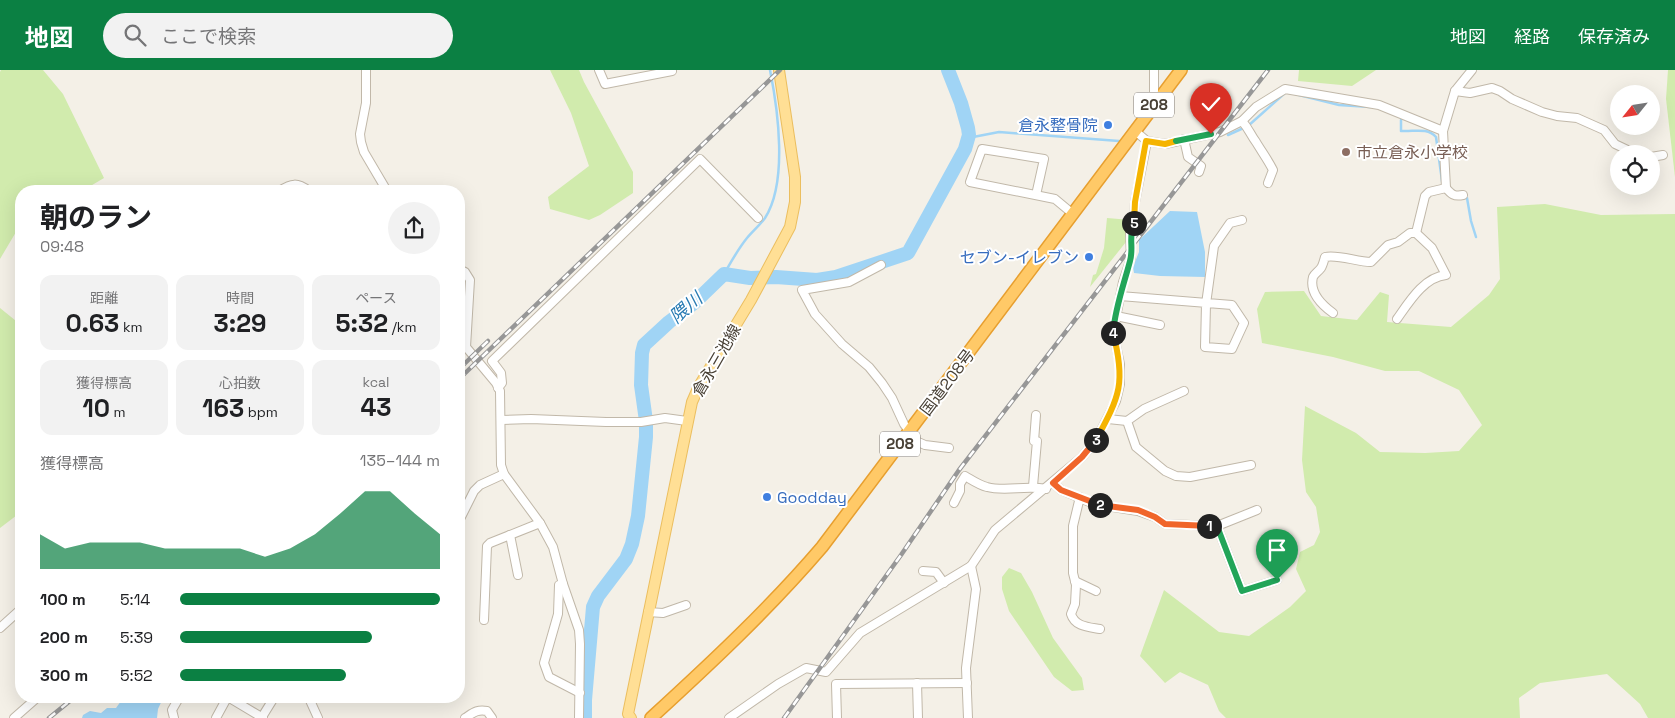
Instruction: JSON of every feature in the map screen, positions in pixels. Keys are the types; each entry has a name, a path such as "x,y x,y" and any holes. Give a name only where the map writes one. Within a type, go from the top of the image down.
{"highway":[{"name":"国道208号","path":"651,718 693,680 792,582 822,548 1181,70"}],"main road":[{"name":"倉永三池線","path":"631,718 628,714 692,402 699,386 777,255 790,227 796,202 795,177 779,70"}],"street":[{"path":"366,70 366,103 360,134 361,142 364,152 383,185"},
{"path":"599,70 606,84 672,71"},
{"path":"1154,70 1154,105"},
{"path":"1463,195 1451,194 1446,188 1443,132 1455,92 1472,70"},
{"path":"1135,131 1146,141 1165,144 1220,132 1242,122 1256,107 1285,88 1379,105 1443,132"},
{"path":"1455,92 1470,93 1492,88 1500,90 1512,99 1542,112 1577,118 1604,130 1617,145"},
{"path":"1242,122 1250,130 1254,140 1270,163 1272,170 1268,183"},
{"path":"1184,139 1188,157 1201,166 1200,172"},
{"path":"729,718 778,684 806,668 826,672 860,633 971,566 995,530 1053,483 1082,457 1096,440 1116,401 1120,384 1120,364 1113,332 1120,296 1131,258 1130,232 1134,222 1135,202 1146,141"},
{"path":"1036,195 1044,159 982,149 970,182 1055,199 1073,214"},
{"path":"498,388 502,383 501,373 492,361 700,159 758,218"},
{"path":"1416,233 1425,196 1430,192 1446,188"},
{"path":"1120,296 1206,304 1232,305 1244,323 1232,349 1204,347 1206,304 1214,246 1230,223 1242,220"},
{"path":"1333,313 1314,293 1312,279 1321,268 1325,257 1331,256 1371,262 1388,245 1398,242 1410,233 1416,233 1432,248 1448,277 1439,275 1425,285 1411,299 1397,319"},
{"path":"880,265 849,282 802,290 815,314 842,344 869,367 882,383 916,441 949,448"},
{"path":"465,273 470,280 466,347 474,354 500,392 501,465 504,474 540,523 553,546 563,584 579,630 579,718"},
{"path":"1116,316 1160,325"},
{"path":"1108,419 1127,420 1144,409 1184,391"},
{"path":"1033,486 1037,441 1034,441 1036,415"},
{"path":"500,420 641,422 665,418 687,421"},
{"path":"1127,420 1136,447 1164,472 1176,476 1190,477 1216,470 1251,465"},
{"path":"465,509 474,491 480,485 504,474"},
{"path":"954,503 960,491 960,484 965,476 988,487 1033,486 1046,489"},
{"path":"1053,483 1061,490 1094,504 1138,510 1155,517 1165,524 1217,526 1257,510"},
{"path":"1080,497 1073,526 1075,604 1070,614 1072,620 1078,624 1100,629"},
{"path":"484,620 487,546 490,543 540,523"},
{"path":"1217,526 1242,591 1277,580"},
{"path":"510,535 518,575"},
{"path":"968,718 966,668 976,589 971,566"},
{"path":"923,571 936,572 944,582"},
{"path":"1075,581 1096,591"},
{"path":"563,584 559,585 558,614 544,663 549,677 580,693"},
{"path":"648,612 663,613 686,605"},
{"path":"0,628 15,614"},
{"path":"916,683 918,718"},
{"path":"837,718 836,684 967,683"},
{"path":"14,718 31,703"},
{"path":"174,718 172,710 176,703"},
{"path":"216,718 225,703"},
{"path":"238,703 262,718 271,703"},
{"path":"311,703 318,718"},
{"path":"465,718 476,710 481,710 487,711 492,718"}],"green space":[{"path":"1,70 43,70 63,94 104,178 92,185 15,185 15,234 0,259"},
{"path":"550,70 579,70 633,172 633,193 589,220 550,209 548,197 589,166 571,113"},
{"path":"1299,70 1376,70 1352,86 1298,81"},
{"path":"1668,70 1675,70 1675,177 1666,99"},
{"path":"1545,204 1601,215 1675,214 1675,718 1648,718 1640,704 1607,674 1540,683 1519,698 1520,718 1226,718 1219,711 1208,685 1180,672 1165,683 1140,656 1164,590 1219,632 1249,636 1290,607 1306,591 1296,569 1300,552 1314,545 1320,532 1316,507 1306,492 1302,460 1305,406 1356,433 1380,452 1425,453 1459,451 1482,425 1459,390 1419,371 1385,371 1333,357 1262,343 1257,309 1265,292 1304,291 1321,316 1357,320 1380,292 1389,295 1387,322 1451,327 1489,295 1500,279 1497,207"},
{"path":"1107,218 1131,220 1125,236 1126,242 1090,287 1104,248"},
{"path":"0,308 15,320 15,517 0,528"},
{"path":"1009,568 1021,573 1053,638 1082,678 1084,690 1072,691 1054,677 1009,611 1002,589 1002,577"}],"water":[{"path":"1170,211 1197,212 1205,252 1205,277 1160,276 1134,273 1133,267 1139,252 1139,240"},
{"path":"120,703 161,703 157,718 82,718 83,715 90,711 101,713 107,708 116,708"}],"waterway":[{"path":"724,274 744,242 765,218 777,185 779,166 778,125 770,70"},
{"name":"隈川","path":"585,718 593,607 598,596 626,559 632,544 638,516 646,437 646,421 641,385 644,345 669,322 694,303 724,274 750,278 776,277 817,280 836,277 908,253 965,149 969,135 961,103 948,70"},
{"path":"1228,135 1248,126 1285,93"},
{"path":"1295,94 1339,105 1370,107"},
{"path":"1401,120 1401,131 1424,131 1436,137 1443,188"},
{"path":"968,138 999,132 1119,141"},
{"path":"1464,198 1467,198 1476,237"}],"railway":[{"path":"465,373 780,70"},
{"path":"784,718 901,555 959,470 1268,70"},
{"path":"465,363 488,341"},
{"path":"49,718 67,703"}],"place":[{"name":"倉永整骨院","path":"1108,125"},
{"name":"市立倉永小学校","path":"1346,152"},
{"name":"セブン-イレブン","path":"1089,257"},
{"name":"Goodday","path":"767,497"}],"route":[{"path":"1211,134 1165,144 1146,141 1135,202 1134,222 1130,232 1131,258 1113,332 1120,364 1120,384 1116,401 1096,440 1082,457 1053,483 1061,490 1094,504 1138,510 1155,517 1165,524 1217,526 1242,591 1277,580"}]}
